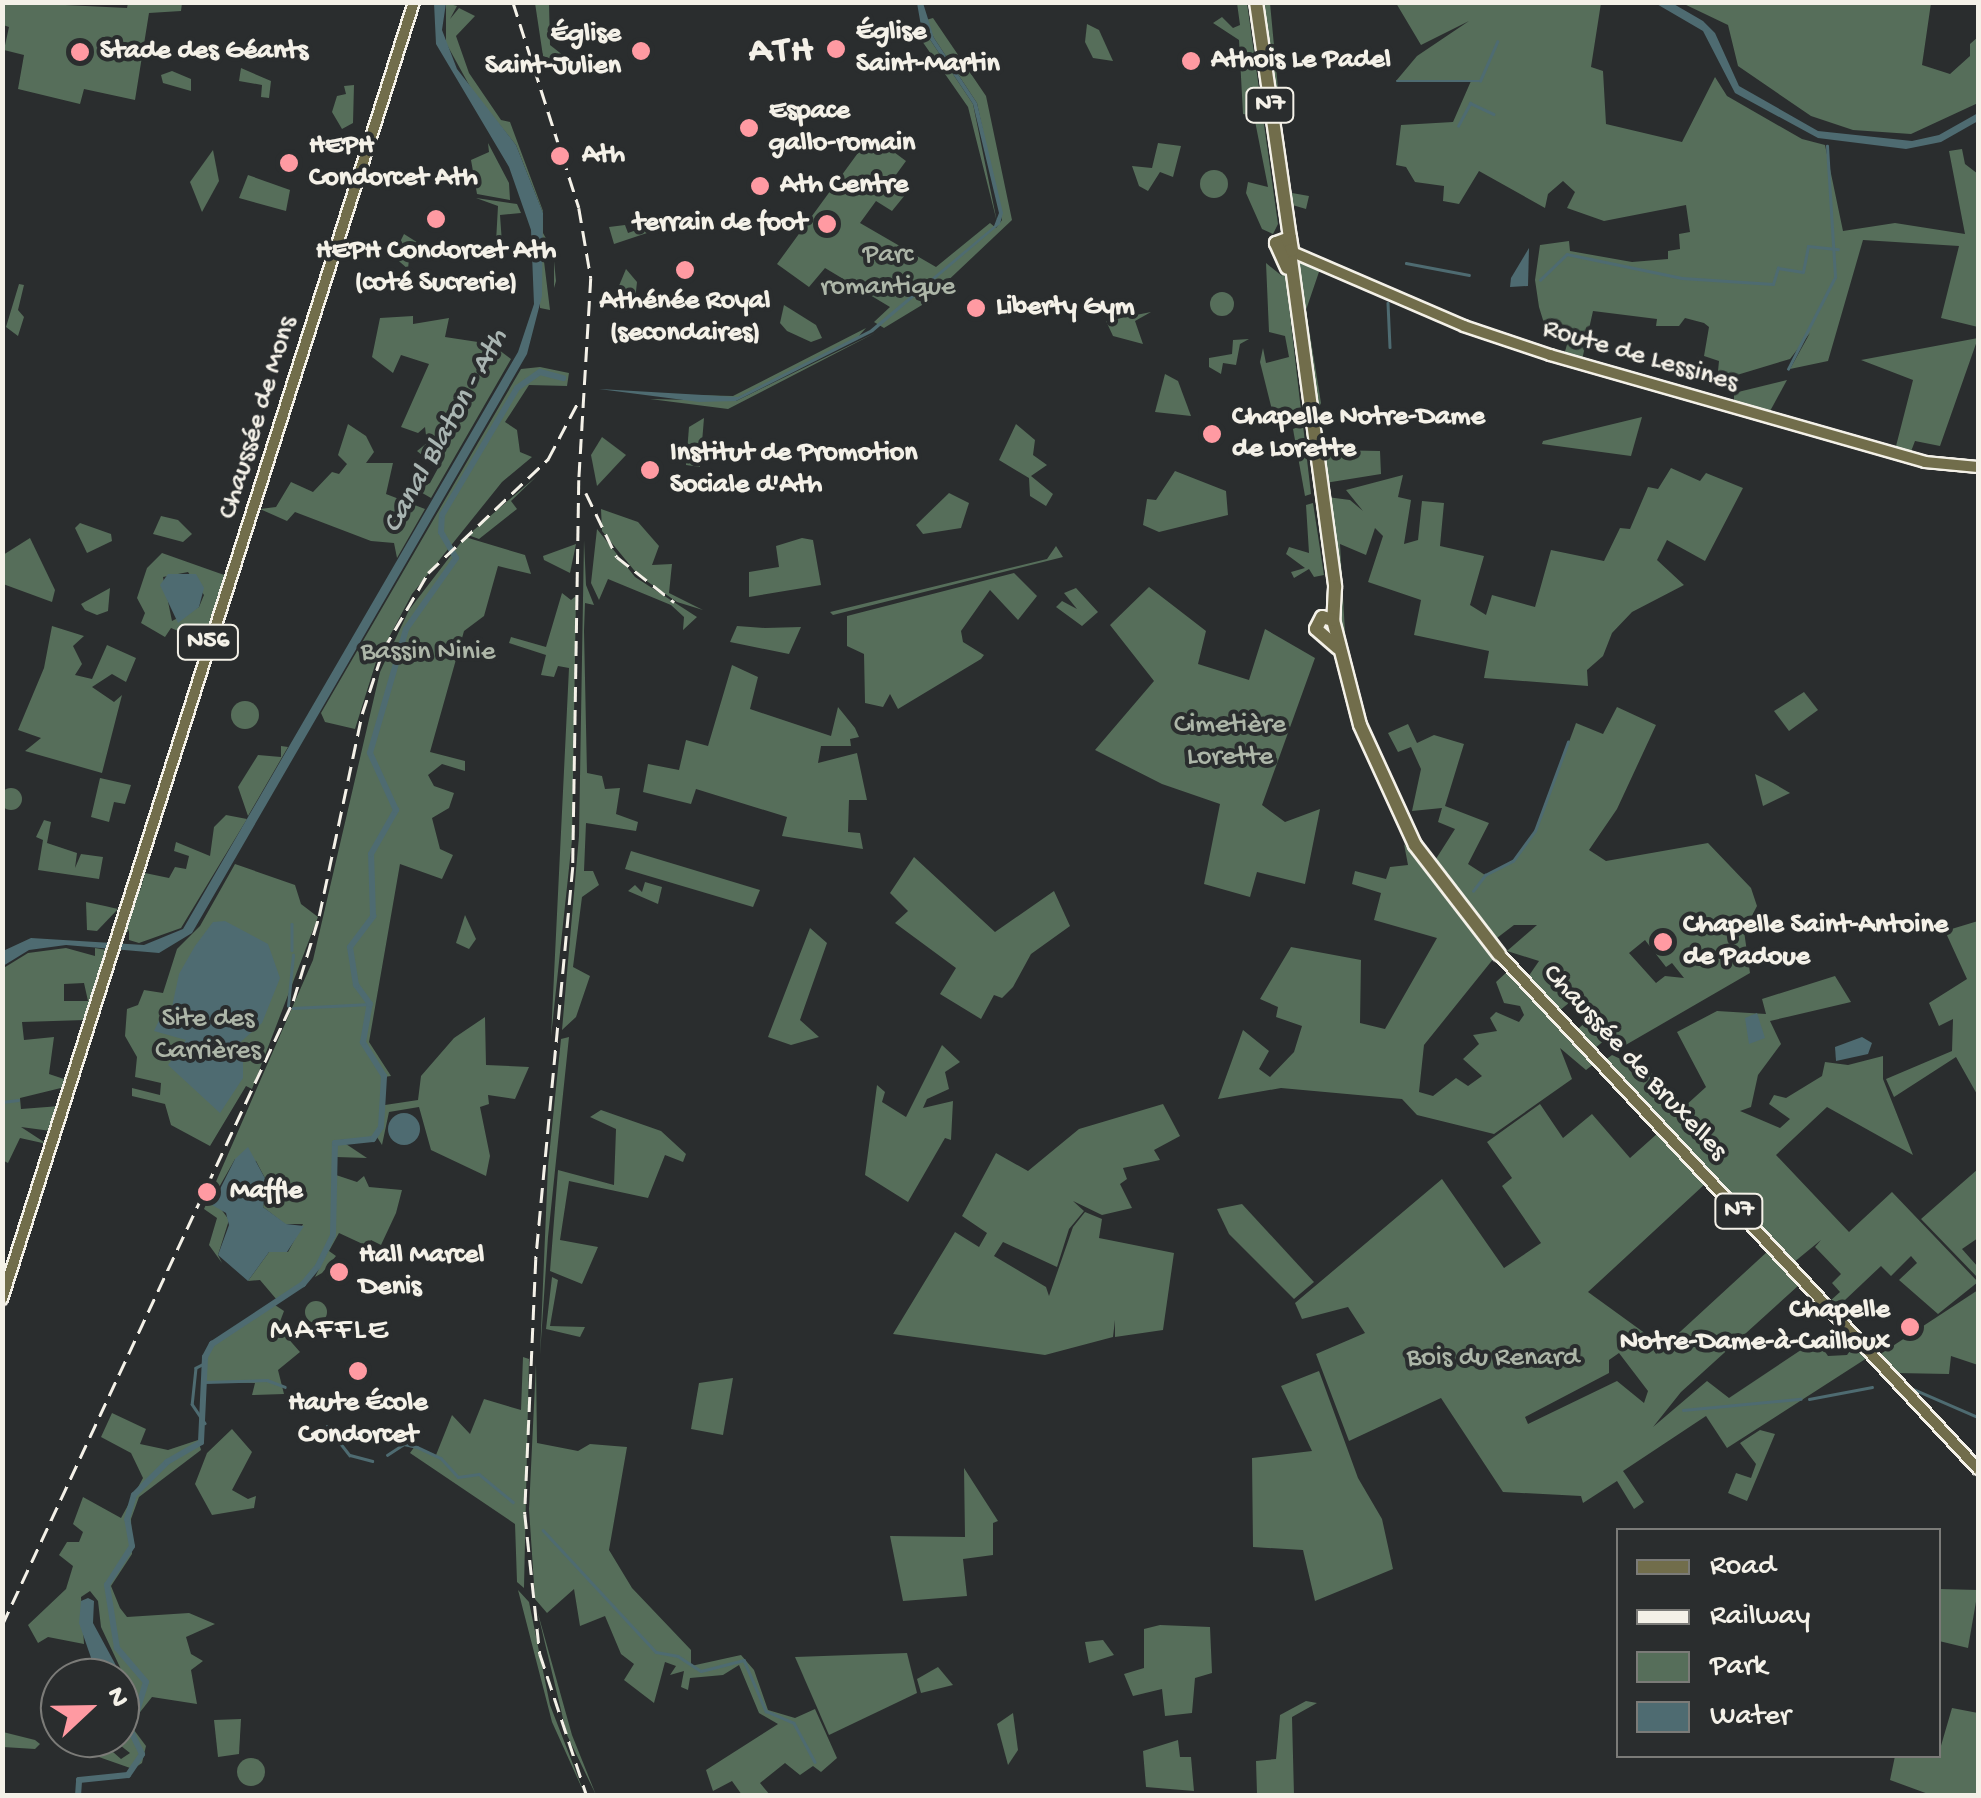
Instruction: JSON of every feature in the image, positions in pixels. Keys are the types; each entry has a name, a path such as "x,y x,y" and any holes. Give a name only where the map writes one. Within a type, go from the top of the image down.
{"highway":[{"name":"N7","path":"1253,2 1290,247"},
{"name":"Chaussée de Bruxelles","path":"1290,247 1330,592 1330,625 1363,746 1400,828 1456,910 1499,954"}],"main road":[{"name":"Chaussée de Mons","path":"2,1299 412,2"},
{"name":"Route de Lessines","path":"1290,247 1376,290 1398,292 1514,344 1925,462 1978,467"},
{"name":"Chaussée de Bruxelles","path":"1499,954 1978,1469"}],"green space":[{"name":"Stade des Géants","path":"3,2 127,8 128,3 182,3 181,11 149,13 135,100 84,89 80,104 18,89 24,55 4,50 9,27 3,25"},
{"path":"446,3 457,6 450,19 459,8 475,16 456,36 469,73 501,120 510,122 543,213 516,145 473,92 446,43"},
{"path":"535,3 549,3 550,45 564,56 560,62 543,56"},
{"path":"1237,3 1247,3 1278,224 1273,234 1262,229 1246,193 1248,182 1268,187 1254,116 1243,114 1239,40 1213,23 1222,17 1233,28 1240,25"},
{"path":"1260,3 1270,3 1287,184 1292,193 1309,196 1306,209 1289,204"},
{"path":"1396,3 1601,3 1591,67 1603,71 1606,124 1682,142 1715,77 1727,96 1802,139 1825,145 1843,231 1895,223 1965,234 1949,151 1962,149 1965,164 1978,174 1978,327 1941,318 1959,246 1863,240 1828,361 1790,369 1810,333 1790,359 1717,381 1719,361 1704,356 1709,327 1704,323 1685,318 1679,326 1656,326 1657,319 1593,311 1582,360 1564,355 1570,334 1547,333 1539,307 1535,280 1540,245 1569,241 1570,251 1632,262 1668,259 1668,251 1680,249 1679,234 1690,232 1686,205 1604,221 1567,208 1575,192 1563,181 1548,194 1545,208 1479,171 1459,204 1443,201 1444,186 1415,182 1406,167 1396,165 1401,125 1453,122 1471,81 1396,81 1417,56 1469,21 1421,45"},
{"path":"1682,3 1931,3 1922,65 1950,74 1970,56 1970,44 1978,37 1978,103 1911,134 1853,130 1811,116 1738,66 1728,25"},
{"name":"Parc romantique","path":"933,18 986,96 1012,220 922,305 884,328 874,322 890,307 825,268 809,287 777,264 871,135 906,161 890,183 905,195 892,211 876,201 860,223 936,267 990,223 996,228 1002,220 977,103 934,38 926,20"},
{"path":"1087,24 1099,30 1113,61 1093,58 1085,42"},
{"path":"921,26 973,104 997,222 968,107 915,31"},
{"path":"241,68 271,81 269,98 261,97 262,85 239,81"},
{"path":"172,71 191,79 191,91 163,83 161,75"},
{"path":"354,85 353,123 342,129 332,112 337,96 346,94 344,86"},
{"path":"488,143 509,183 510,200 477,194 471,160 489,152"},
{"path":"1158,143 1181,146 1173,177 1160,172 1148,191 1139,186 1132,166 1152,168"},
{"path":"213,150 219,181 202,212 190,182"},
{"path":"1214,170 1224,174 1228,184 1224,194 1214,198 1204,194 1200,184 1204,174"},
{"path":"248,175 290,190 286,211 239,198"},
{"path":"476,198 517,204 521,213 500,215 502,243 496,242 498,206"},
{"path":"543,213 543,233 554,261 542,245 550,310 540,308 539,236"},
{"path":"625,225 628,233 648,226 650,232 614,244 609,227"},
{"path":"404,234 431,251 410,249 408,269 393,256"},
{"path":"1274,246 1285,271 1302,419 1285,426 1284,415 1272,410 1260,362 1263,348 1266,363 1289,357 1285,336 1269,332 1266,263 1282,276"},
{"path":"1303,261 1320,269 1306,310 1321,403 1316,413 1296,267"},
{"path":"626,269 637,282 634,310 621,311 616,293"},
{"path":"19,284 24,285 18,310 24,317 18,336 6,327"},
{"path":"1222,292 1234,304 1222,316 1210,304"},
{"path":"784,305 816,325 822,338 811,342 787,331 780,323"},
{"path":"1151,312 1135,321 1143,344 1113,336 1106,321"},
{"path":"413,316 413,324 449,318 445,337 491,344 511,359 431,498 417,490 430,483 443,459 433,454 428,460 417,451 427,443 425,427 418,433 401,427 429,364 401,355 393,373 372,357 380,318"},
{"path":"866,328 858,337 735,399 651,394 733,396"},
{"path":"875,333 728,409 650,399 736,401"},
{"path":"1978,338 1940,446 1915,441 1910,454 1895,450 1913,380 1861,360"},
{"path":"1249,339 1240,344 1236,365 1223,363 1221,374 1209,367 1209,358 1232,354 1233,340"},
{"path":"540,367 569,373 567,386 529,385 505,422 517,430 520,452 532,457 502,482 412,594 376,662 355,729 325,722 321,713 521,369"},
{"path":"1165,374 1178,381 1191,416 1155,412"},
{"path":"1787,380 1769,413 1734,402 1734,393"},
{"path":"1642,417 1631,456 1542,444 1543,441"},
{"path":"704,418 700,467 686,465 689,427"},
{"path":"1319,420 1329,450 1380,451 1381,474 1325,483"},
{"path":"348,424 366,436 374,452 366,463 393,463 386,494 425,509 397,558 394,543 371,541 295,512 287,521 260,509 276,507 291,482 313,492 332,472 339,474 347,464 338,455"},
{"path":"1016,424 1035,440 1033,455 1047,465 1031,476 1053,494 1046,506 1030,496 1029,478 999,460"},
{"path":"1303,425 1311,494 1305,496 1293,429"},
{"path":"602,437 626,455 597,486 591,455"},
{"path":"1671,468 1700,481 1706,473 1743,488 1705,561 1667,540 1657,560 1684,585 1632,612 1612,633 1603,656 1587,670 1588,686 1484,678 1489,651 1414,635 1421,600 1368,582 1383,536 1375,528 1366,555 1340,544 1346,650 1337,631 1327,497 1350,500 1363,511 1346,490 1403,475 1398,497 1411,500 1404,544 1418,540 1422,501 1444,503 1440,546 1484,556 1470,605 1486,615 1492,595 1535,607 1551,550 1604,561 1620,528 1630,529 1648,487 1658,489"},
{"path":"1175,471 1226,491 1228,515 1159,532 1143,525 1147,499 1156,500"},
{"path":"537,476 511,501 517,509 479,539 468,535"},
{"path":"949,493 969,503 961,528 923,534 916,525"},
{"path":"1313,503 1324,575 1314,577 1309,569 1294,578 1291,572 1305,568 1286,554 1289,547 1309,553 1306,505"},
{"path":"601,509 638,522 659,546 652,565 672,564 669,593 703,610 677,602 638,575 602,531"},
{"path":"161,516 178,520 192,534 183,542 153,534"},
{"path":"80,523 111,534 112,541 87,553 75,528"},
{"path":"597,529 635,577 697,617 683,630 684,617 671,605 608,579 599,600 591,583"},
{"name":"Bassin Ninie","path":"465,537 525,555 531,574 498,566 484,616 464,631 430,752 465,761 465,771 442,764 428,775 434,786 454,793 449,808 432,818 440,849 453,855 442,879 400,864 369,1042 391,1076 384,1077 385,1105 418,1100 421,1076 454,1038 485,1017 486,1065 529,1067 515,1099 488,1095 489,1104 480,1107 490,1156 486,1176 431,1150 419,1107 389,1112 382,1145 377,1137 340,1140 367,1158 336,1157 335,1143 333,1199 336,1175 357,1182 364,1176 369,1187 402,1190 396,1213 381,1245 371,1240 367,1246 339,1233 329,1251 336,1256 322,1273 315,1277 328,1251 310,1277 277,1300 260,1280 248,1281 269,1252 288,1252 303,1224 285,1224 263,1207 267,1182 256,1161 235,1159 213,1198 229,1220 218,1255 222,1263 209,1245 217,1218 204,1209 313,960 380,672 409,610"},
{"path":"30,538 55,590 52,602 3,584 3,555"},
{"path":"802,538 813,540 821,585 749,597 749,572 779,567 776,546"},
{"path":"584,540 586,585 594,605 585,603 587,773 602,776 605,789 620,788 616,814 638,822 636,831 586,823 584,871 593,871 599,885 582,897 573,967 590,976 576,1017 562,1030 579,836"},
{"path":"576,544 570,573 544,560 543,556"},
{"path":"1056,546 1063,557 833,615 830,612 1047,559"},
{"path":"162,553 227,576 210,626 190,636 171,628 165,637 141,623 145,613 137,598 147,568","holes":["188,572 204,595 199,607 172,621 163,577"]},
{"path":"1014,573 1037,596 1018,620 990,590 961,631 963,642 984,655 981,659 898,709 890,694 883,707 865,703 864,654 847,646 847,616"},
{"name":"Cimetière Lorette","path":"1149,587 1206,631 1198,664 1249,680 1265,629 1315,658 1262,805 1285,822 1320,809 1305,884 1257,872 1250,897 1204,884 1220,804 1162,784 1095,750 1154,681 1110,625"},
{"path":"110,588 108,611 97,615 85,610 81,604"},
{"path":"1076,588 1098,612 1082,626 1056,607 1062,601 1077,609 1064,593"},
{"path":"562,593 571,600 576,596 572,840 551,1037 569,668 558,666 554,677 541,675 546,655 509,643 511,637 546,647"},
{"path":"52,626 84,636 73,646 82,664 75,675 92,679 107,645 136,658 126,682 112,674 92,687 114,702 122,695 102,773 25,751 41,738 18,730 44,668"},
{"path":"737,626 801,627 789,654 730,642"},
{"path":"732,665 758,677 750,709 831,736 838,707 855,728 859,737 850,739 851,746 821,746 818,763 857,753 867,800 849,800 848,832 860,833 863,849 782,836 787,817 696,789 691,804 643,792 648,764 679,770 686,740 708,746"},
{"path":"1804,692 1818,710 1789,731 1774,711"},
{"path":"245,701 255,705 259,715 255,725 245,729 235,725 231,715 235,705"},
{"path":"1617,707 1656,725 1617,809 1589,850 1606,861 1708,843 1751,888 1757,906 1744,931 1750,973 1617,1050 1606,1039 1594,1049 1577,1030 1596,1012 1580,994 1559,1011 1528,977 1539,961 1507,951 1537,925 1514,925 1493,941 1434,862 1455,829 1438,822 1442,808 1412,811 1421,769 1411,747 1398,752 1388,733 1408,724 1417,743 1434,735 1464,744 1445,806 1489,823 1468,864 1485,875 1513,861 1536,831 1576,723 1603,734","holes":["1645,940 1666,967 1672,963 1684,978 1665,976 1656,983 1629,953"]},
{"path":"281,746 288,747 248,816 238,787 258,755 281,757"},
{"path":"1755,774 1773,783 1790,793 1763,806"},
{"path":"100,778 131,785 125,804 114,802 109,822 91,817"},
{"path":"11,788 19,791 19,807 11,810 3,807 0,799 3,791"},
{"path":"226,815 247,819 181,928 139,943 129,940 129,930 119,941 141,875 140,891 145,873 169,878 175,867 186,869 189,856 174,851 176,842 210,856 214,827"},
{"path":"44,820 51,822 47,843 77,853 75,868 81,854 103,857 99,879 38,870 43,840 36,837"},
{"path":"1404,844 1494,958 1424,1045 1419,1092 1433,1096 1456,1078 1468,1086 1482,1076 1463,1059 1479,1044 1473,1035 1497,1031 1490,1018 1496,1012 1519,1022 1524,1015 1520,1006 1504,1003 1496,982 1508,971 1595,1063 1586,1070 1560,1048 1572,1079 1494,1134 1417,1115 1402,1099 1281,1088 1218,1099 1243,1030 1269,1051 1259,1069 1270,1077 1294,1052 1302,1026 1276,1017 1278,1007 1260,999 1291,947 1361,960 1360,1023 1385,1029 1437,938 1374,920 1381,893 1352,884 1355,871 1386,879 1390,867 1408,865"},
{"path":"631,851 760,890 753,907 625,869"},
{"path":"914,857 995,932 1054,891 1070,926 1031,954 1013,987 1002,998 994,995 981,1019 940,994 956,968 895,923 908,911 890,893"},
{"name":"Site des Carrières","path":"235,864 295,885 301,904 318,917 252,1089 246,1086 210,1146 171,1125 165,1104 132,1096 132,1088 160,1095 161,1083 135,1077 137,1057 125,1036 127,1009 138,1005 144,990 163,993 177,949 200,926"},
{"path":"645,882 662,887 658,904 628,891 635,885 642,892"},
{"path":"86,902 118,909 97,931 87,930"},
{"path":"465,915 476,939 469,949 456,943"},
{"path":"1978,921 1978,1096 1956,1057 1894,1097 1886,1079 1952,1051 1953,1019 1939,1026 1929,1003 1967,979 1945,931"},
{"path":"810,928 827,943 800,1020 819,1037 791,1045 768,1037"},
{"path":"66,948 95,956 95,948 107,950 85,1020 22,1022 24,1040 54,1037 49,1074 67,1080 65,1087 20,1098 21,1109 60,1106 51,1131 21,1127 47,1144 20,1138 8,1163 2,1160 2,969 28,953","holes":["84,983 88,1001 64,1001 64,984"]},
{"path":"1835,976 1851,1002 1770,1021 1781,1044 1758,1075 1751,1107 1740,1111 1780,1128 1790,1119 1769,1104 1774,1095 1786,1098 1822,1076 1825,1062 1848,1065 1883,1056 1883,1079 1913,1155 1827,1107 1776,1155 1849,1232 1892,1192 1978,1282 1938,1314 1899,1280 1917,1263 1911,1256 1891,1276 1881,1266 1845,1300 1858,1314 1850,1322 1830,1301 1840,1292 1832,1283 1841,1274 1815,1247 1821,1240 1793,1263 1604,1061 1612,1055 1657,1076 1657,1093 1692,1128 1698,1119 1684,1107 1706,1087 1677,1032 1717,1011 1766,1014 1762,999"},
{"path":"569,1037 540,1355 548,1166 561,1039"},
{"path":"942,1045 960,1062 945,1072 949,1089 927,1099 923,1108 953,1101 951,1140 945,1138 908,1202 865,1175 877,1085 885,1092 882,1102 906,1117"},
{"path":"1163,1104 1180,1136 1154,1150 1160,1160 1123,1168 1127,1179 1120,1184 1132,1208 1102,1215 1073,1201 1084,1211 1069,1229 1057,1267 1003,1242 994,1256 1046,1287 1049,1296 1073,1227 1085,1212 1102,1219 1099,1238 1174,1253 1163,1330 1115,1337 1115,1320 1113,1337 1045,1355 893,1334 955,1232 979,1247 987,1233 962,1216 996,1153 1028,1171 1079,1129"},
{"name":"Bois du Renard","path":"1540,1104 1563,1138 1592,1114 1630,1158 1658,1133 1705,1184 1588,1292 1646,1334 1656,1354 1768,1251 1799,1285 1681,1392 1653,1427 1707,1381 1729,1398 1837,1326 1821,1346 1828,1356 1847,1355 1855,1344 1867,1358 1727,1448 1706,1416 1623,1471 1644,1502 1634,1509 1617,1481 1583,1503 1581,1496 1503,1492 1441,1398 1349,1441 1316,1354 1365,1333 1348,1307 1302,1319 1295,1303 1442,1179 1504,1268 1541,1243 1502,1186 1512,1178 1487,1142","holes":["1619,1353 1648,1391 1644,1403 1617,1381 1528,1424 1525,1417 1609,1373 1609,1360"]},
{"path":"601,1110 661,1131 686,1154 683,1162 665,1155 648,1198 569,1181 560,1240 598,1247 582,1284 550,1271 558,1170 614,1185 616,1129 590,1117"},
{"path":"1978,1169 1978,1238 1962,1249 1978,1267 1978,1278 1921,1219"},
{"path":"1242,1204 1314,1282 1294,1299 1229,1234 1217,1209"},
{"path":"552,1277 558,1280 550,1326 585,1327 580,1337 546,1329"},
{"path":"1978,1290 1978,1365 1951,1356 1949,1374 1896,1373 1879,1355"},
{"path":"316,1301 324,1304 324,1320 316,1323 308,1320 305,1312 308,1304"},
{"path":"272,1303 284,1311 278,1327 300,1352 278,1370 284,1394 252,1395 255,1383 205,1382 205,1357 212,1344"},
{"path":"523,1357 529,1359 524,1588 517,1582 515,1524 410,1453 415,1446 436,1455 452,1415 470,1434 484,1399 521,1410"},
{"path":"536,1363 537,1443 578,1451 590,1444 627,1447 609,1550 632,1588 691,1650 691,1666 741,1655 754,1670 768,1710 795,1718 815,1709 837,1758 821,1772 813,1766 800,1775 785,1763 760,1783 770,1795 742,1795 732,1781 713,1791 706,1770 778,1724 759,1713 739,1665 723,1675 690,1678 688,1690 681,1687 684,1671 670,1675 676,1666 665,1662 654,1703 624,1680 634,1664 621,1654 605,1616 580,1626 574,1589 547,1613 535,1599 529,1509"},
{"path":"1319,1371 1358,1478 1382,1519 1393,1569 1315,1601 1303,1550 1253,1547 1252,1458 1312,1451 1281,1386"},
{"path":"733,1378 723,1435 691,1429 699,1383"},
{"path":"112,1413 146,1429 140,1444 168,1450 198,1440 201,1450 139,1497 131,1519 132,1554 111,1586 127,1617 189,1613 215,1624 186,1637 191,1654 203,1661 191,1670 197,1704 152,1697 140,1712 140,1658 116,1658 101,1627 98,1601 90,1591 81,1597 84,1644 48,1637 38,1643 28,1625 66,1589 73,1566 59,1555 67,1542 79,1542 83,1532 73,1524 83,1497 121,1518 143,1478 131,1453 101,1437"},
{"path":"232,1429 252,1452 232,1490 248,1499 256,1496 254,1508 212,1515 195,1484 207,1453"},
{"path":"1760,1430 1775,1434 1747,1501 1728,1493 1736,1473 1751,1478 1756,1464 1740,1443"},
{"path":"964,1468 998,1521 993,1523 993,1555 963,1559 967,1596 903,1601 890,1536 965,1537"},
{"path":"1941,1589 1978,1590 1968,1648 1941,1641"},
{"path":"518,1590 529,1602 550,1705 585,1795 552,1722"},
{"path":"537,1610 572,1735 596,1795 567,1735"},
{"path":"1160,1625 1210,1627 1212,1673 1195,1678 1192,1713 1165,1716 1162,1689 1133,1696 1124,1674 1144,1668 1144,1629"},
{"path":"1103,1640 1114,1655 1089,1663 1085,1642"},
{"path":"907,1653 917,1693 829,1735 795,1657"},
{"path":"938,1667 953,1685 921,1693 917,1679"},
{"path":"1306,1701 1317,1703 1292,1717 1294,1795 1229,1795 1257,1794 1256,1761 1276,1759 1280,1715"},
{"path":"1952,1708 1978,1713 1978,1795 1931,1795 1890,1780 1895,1758 1941,1758"},
{"path":"1013,1713 1018,1750 1008,1765 997,1724"},
{"path":"241,1719 239,1754 218,1757 214,1720"},
{"path":"3,1732 40,1744 35,1749 3,1747"},
{"path":"140,1738 146,1746 142,1763 133,1769 102,1758 140,1758"},
{"path":"1178,1740 1180,1757 1191,1757 1194,1791 1146,1787 1143,1751"},
{"path":"251,1758 261,1762 265,1772 261,1782 251,1786 241,1782 237,1772 241,1762"}],"water":[{"path":"434,3 446,3 442,30 457,69 516,145 543,213 542,296 527,354 192,933 159,953 66,945 29,950 3,966 3,951 31,938 144,945 183,929 518,352 534,304 531,230 509,167 436,44"},
{"path":"917,3 923,3 934,38 977,103 1003,213 1000,224 873,332 736,401 699,402 599,389 738,397 870,330 994,226 999,213 973,104 921,26"},
{"path":"1655,3 1672,3 1703,21 1715,33 1739,86 1818,131 1912,141 1939,135 1978,113 1978,121 1941,142 1906,149 1818,138 1735,93 1703,31"},
{"path":"1529,248 1528,286 1510,287 1511,278"},
{"path":"168,574 196,574 204,588 199,607 178,623 160,585"},
{"path":"225,921 268,944 280,978 262,1023 226,1055 243,1062 243,1078 220,1113 168,1065 186,1040 154,1031 165,1008 172,1007 179,974 195,946 213,922"},
{"path":"1757,1013 1765,1038 1749,1044 1745,1018"},
{"path":"1862,1037 1872,1043 1868,1054 1836,1061 1835,1047"},
{"path":"404,1113 415,1118 420,1129 415,1140 404,1145 393,1140 388,1129 393,1118"},
{"path":"248,1147 267,1182 263,1207 286,1224 304,1226 287,1252 269,1252 248,1281 218,1255 229,1225 226,1213 212,1205 235,1159"},
{"path":"81,1601 94,1601 93,1623 112,1658 91,1658 79,1623"}],"waterway":[{"path":"1397,81 1480,81 1497,42"},
{"path":"1458,126 1470,103 1494,114"},
{"path":"1788,369 1835,277 1827,146"},
{"path":"1540,280 1567,254 1682,278 1773,284 1778,268 1803,272 1808,246 1838,249"},
{"path":"1406,263 1469,275"},
{"path":"1388,303 1390,347"},
{"path":"78,1796 79,1780 128,1775 142,1754 131,1731 146,1682 117,1648 107,1585 132,1546 127,1519 134,1495 167,1462 201,1442 205,1357 212,1344 303,1284 318,1266 333,1235 335,1143 373,1139 381,1127 384,1076 363,1042 370,1004 356,985 350,947 373,916 371,854 396,810 370,753 406,629 456,558 441,532 442,515 517,388 540,372 563,378"},
{"path":"1473,891 1485,875 1513,861 1535,831 1568,742"},
{"path":"292,924 292,950"},
{"path":"288,1006 293,955"},
{"path":"293,1008 370,1004"},
{"path":"2,1102 18,1100"},
{"path":"204,1364 196,1368 192,1404 205,1423"},
{"path":"205,1382 267,1380 285,1387"},
{"path":"1809,1399 1872,1387"},
{"path":"1913,1389 1978,1417"},
{"path":"1683,1410 1800,1399"},
{"path":"327,1426 350,1455 372,1461"},
{"path":"387,1455 404,1444 417,1447 441,1458 458,1477 479,1474 513,1502"},
{"path":"543,1530 656,1652 678,1656 701,1671 744,1660 766,1711 794,1723 815,1762"}],"railway":[{"path":"513,2 579,208 591,278 579,480 573,867 536,1259 525,1514 540,1654 587,1796"},
{"path":"2,1625 293,1001 319,916 362,714 383,650 428,573 548,459 577,404"},
{"path":"586,493 617,557 674,602"}],"place":[{"name":"Église Saint-Martin","path":"836,49"},
{"name":"Église Saint-Julien","path":"641,51"},
{"name":"Stade des Géants","path":"80,52"},
{"name":"Athois Le Padel","path":"1191,61"},
{"name":"Espace gallo-romain","path":"749,128"},
{"name":"Ath","path":"560,156"},
{"name":"HEPH Condorcet Ath","path":"289,163"},
{"name":"Ath Centre","path":"760,186"},
{"name":"HEPH Condorcet Ath (coté Sucrerie)","path":"436,219"},
{"name":"terrain de foot","path":"827,224"},
{"name":"Athénée Royal (secondaires)","path":"685,270"},
{"name":"Liberty Gym","path":"976,308"},
{"name":"Chapelle Notre-Dame de Lorette","path":"1212,434"},
{"name":"Institut de Promotion Sociale d'Ath","path":"650,470"},
{"name":"Chapelle Saint-Antoine de Padoue","path":"1663,942"},
{"name":"Maffle","path":"207,1192"},
{"name":"Hall Marcel Denis","path":"339,1272"},
{"name":"Chapelle Notre-Dame-à-Cailloux","path":"1910,1327"},
{"name":"Haute École Condorcet","path":"358,1371"}],"district":[{"name":"ATH","path":"782,53"},
{"name":"MAFFLE","path":"330,1331"}],"water label":[{"name":"Canal Blaton - Ath","path":"447,432"}]}
